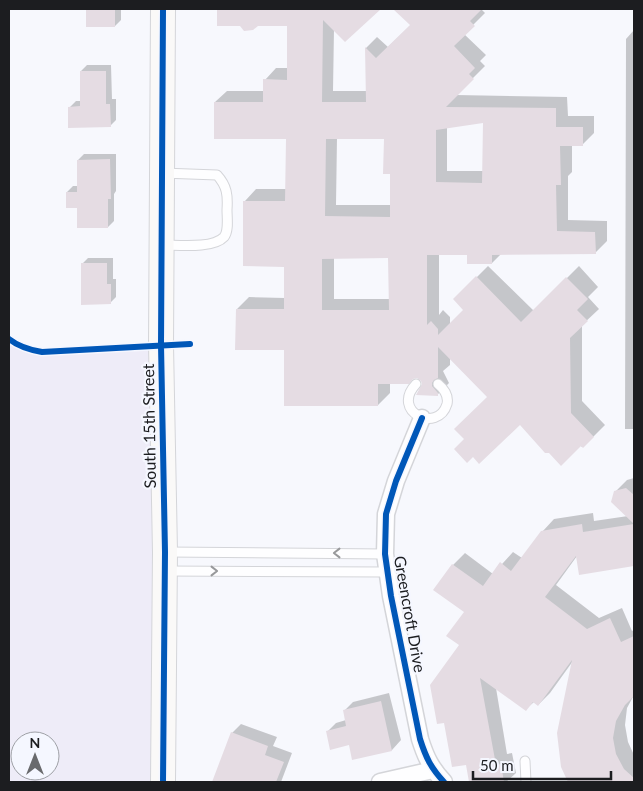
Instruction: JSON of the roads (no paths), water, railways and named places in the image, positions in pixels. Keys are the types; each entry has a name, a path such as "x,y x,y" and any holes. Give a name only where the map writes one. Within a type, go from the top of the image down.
{"street":[{"name":"South 15th Street","path":"163,9 164,782"},
{"name":"Greencroft Drive","path":"422,418 396,482 386,514 385,554 413,711 425,755 438,776"},
{"path":"380,782 438,776"}],"lane":[{"path":"162,173 217,175 224,182 228,193 227,228 224,236 217,242 202,245 162,245"},
{"path":"416,384 409,394 409,405 412,411 422,418 434,418 444,411 446,405 446,393 438,384"},
{"name":"Greencroft Drive","path":"165,562 385,554"},
{"name":"Greencroft Drive","path":"165,562 387,572"},
{"path":"525,761 526,782"}]}
